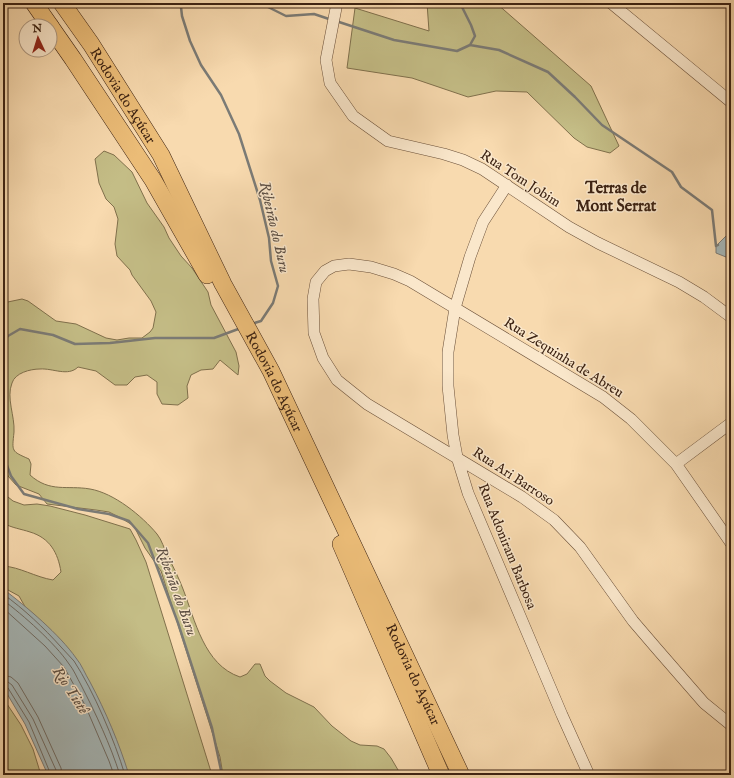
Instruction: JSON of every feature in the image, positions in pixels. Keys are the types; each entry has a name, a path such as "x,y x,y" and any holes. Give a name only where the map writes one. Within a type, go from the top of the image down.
{"highway":[{"name":"Rodovia do Açúcar","path":"34,3 44,18"},
{"name":"Rodovia do Açúcar","path":"62,3 91,44 161,155 220,288"},
{"name":"Rodovia do Açúcar","path":"58,37 153,180 220,288 265,372 461,775"},
{"name":"Rodovia do Açúcar","path":"265,372 441,775"}],"street":[{"path":"611,3 731,102"},
{"name":"Rua Tom Jobim","path":"337,4 326,60 330,83 353,116 388,141 444,154 463,160 482,169 569,227 598,243 679,282 704,297 731,317"},
{"name":"Rua Adoniram Barbosa","path":"507,185 484,222 470,257 456,308 448,352 448,386 452,435 468,493 589,775"},
{"name":"Rua Zequinha de Abreu","path":"334,266 349,264 371,267 410,281 602,397 631,419 676,464 731,543"},
{"name":"Rua Ari Barroso","path":"334,266 325,271 316,282 313,299 313,318 314,333 323,358 337,380 366,404 458,458 532,504 565,531 580,547 634,621 657,649 704,703 731,725"},
{"path":"676,464 731,423"}],"shaded area":[{"path":"427,3 496,3 591,86 619,146 610,153 587,147 574,138 527,92 496,91 468,97 412,78 347,68 355,8 429,31"},
{"path":"104,151 114,155 132,172 147,203 164,227 169,238 208,292 211,305 236,352 239,366 238,375 220,360 213,369 201,370 191,375 187,386 188,398 178,405 162,404 157,394 157,382 147,375 135,377 127,385 115,385 96,371 78,367 74,370 65,372 45,369 28,371 16,377 10,389 10,401 14,426 14,450 29,459 31,464 30,475 37,481 52,486 99,491 127,506 151,527 160,539 178,577 202,640 218,663 228,671 240,677 247,674 255,664 260,664 265,676 270,681 286,693 314,707 332,726 351,741 360,745 377,746 384,749 401,775 223,775 220,757 161,571 145,548 134,526 109,512 47,504 39,494 16,485 8,476 4,462 3,448 3,303 22,299 28,301 56,321 76,324 106,338 117,340 142,338 153,328 156,312 151,301 130,270 117,256 115,244 118,219 114,207 106,199 99,183 95,159"},
{"path":"3,493 13,501 24,505 37,504 50,506 130,529 146,562 212,775 120,775 19,596 8,590 3,590 3,566 15,568 53,580 61,572 58,559 48,542 30,532 3,523"},
{"path":"3,698 21,725 33,749 41,775 3,775"}],"water":[{"path":"731,231 731,259 716,253 716,246"},
{"name":"Rio Tietê","path":"3,589 32,612 52,631 78,661 107,716 129,775 48,775 25,724 3,687"}],"waterway":[{"name":"Ribeirão do Buru","path":"183,3 181,7 182,16 190,41 201,65 221,95 239,134 260,200 269,238 271,261 278,286 273,303 261,321 251,324"},
{"name":"Ribeirão do Buru","path":"260,3 286,16 314,14 332,20"},
{"name":"Ribeirão do Buru","path":"336,21 394,40 457,51 470,45 475,36 460,3"},
{"path":"470,45 499,50 548,72 602,125 672,172 681,187 712,210 716,246 718,245"},
{"name":"Ribeirão do Buru","path":"3,342 8,336 20,329 53,335 75,344 110,343 155,338 214,338 241,328"},
{"name":"Ribeirão do Buru","path":"3,455 11,476 24,494 78,509 109,514 129,521 148,543 178,623 212,728 222,775"}],"district":[{"name":"Terras de Mont Serrat","path":"616,196"}]}
